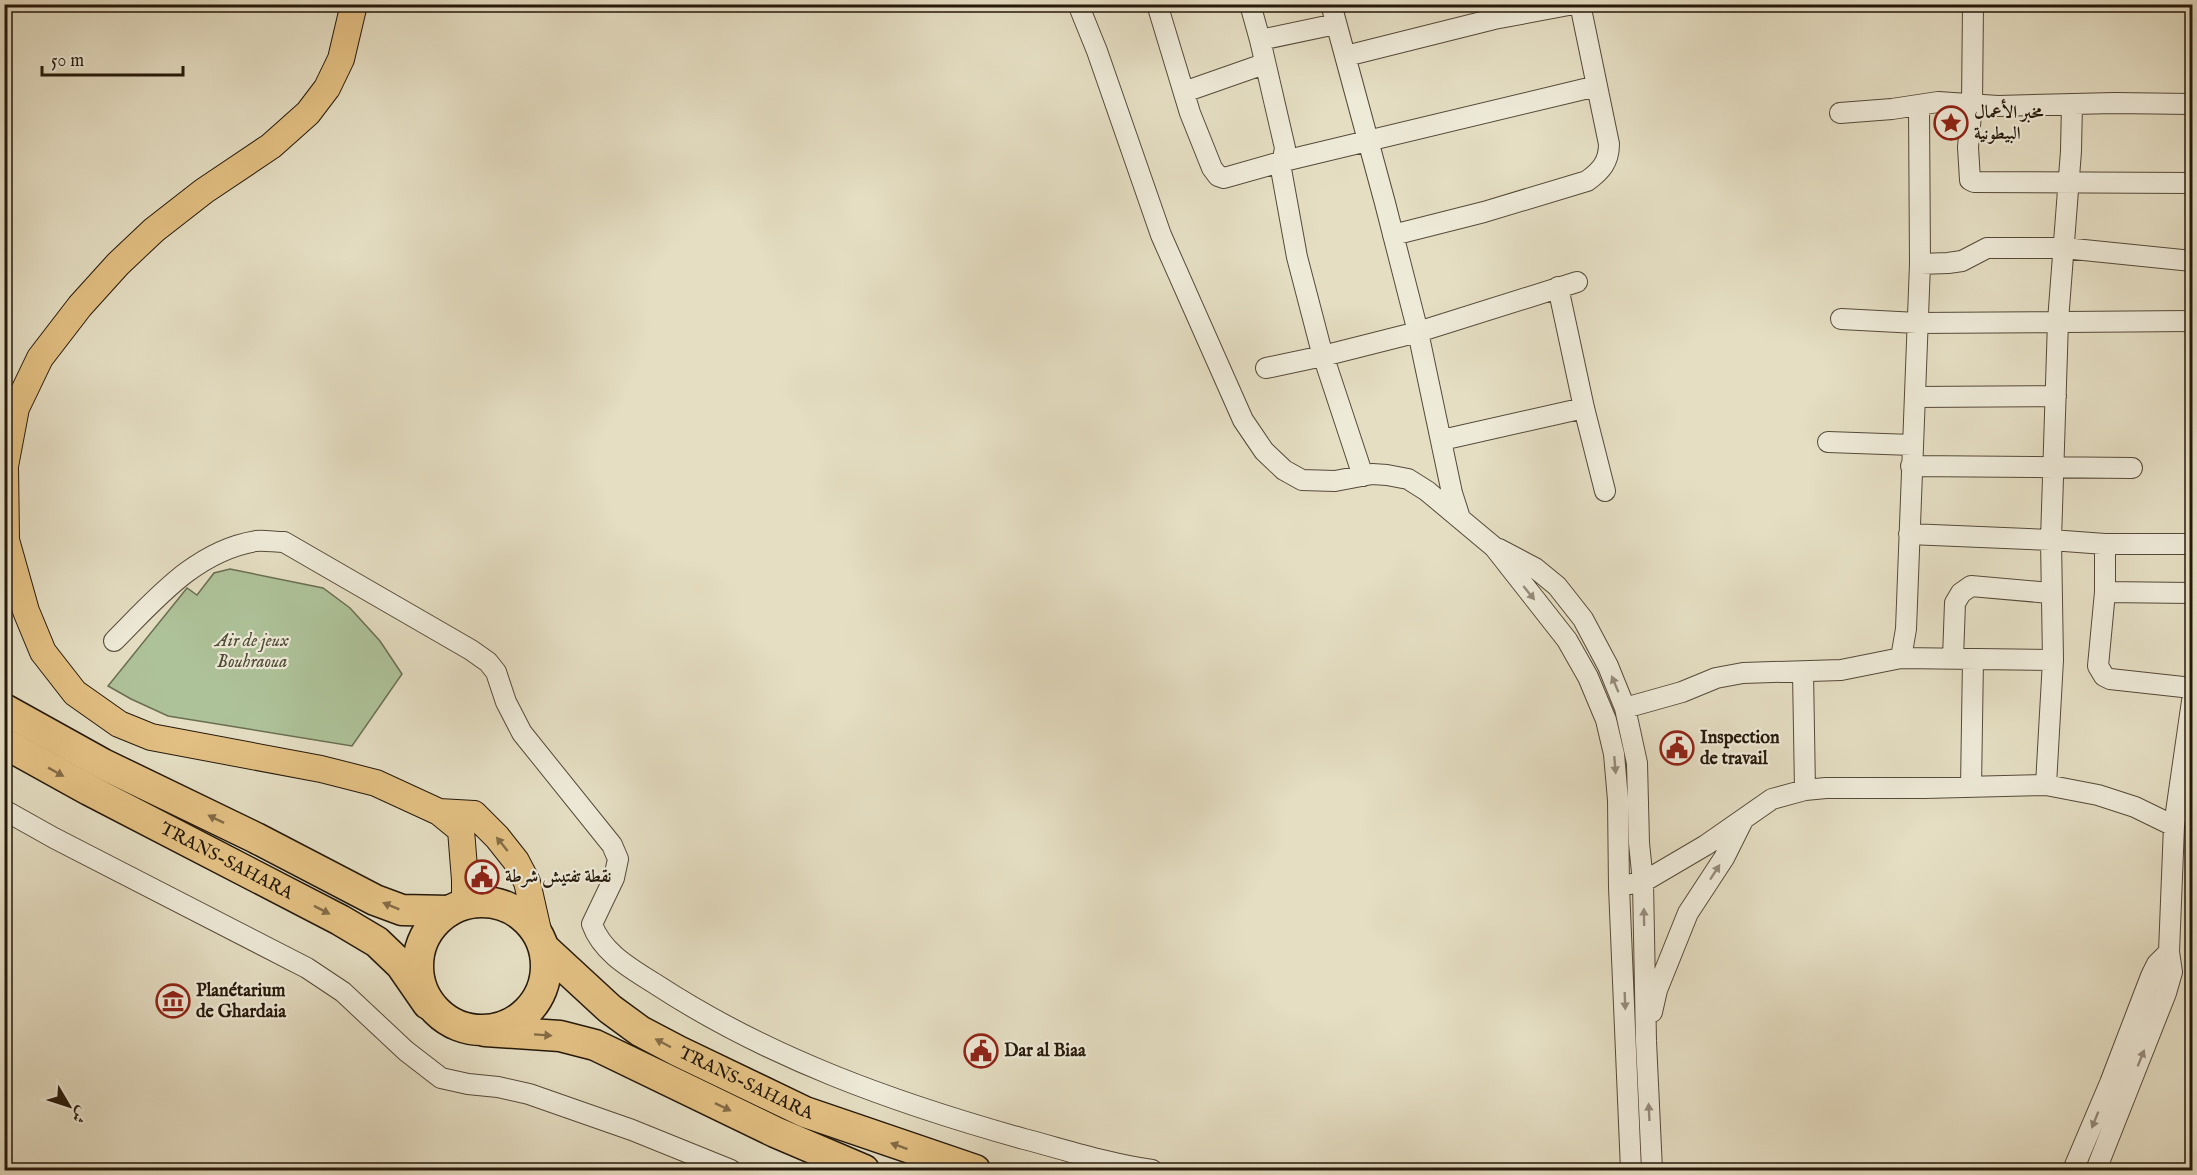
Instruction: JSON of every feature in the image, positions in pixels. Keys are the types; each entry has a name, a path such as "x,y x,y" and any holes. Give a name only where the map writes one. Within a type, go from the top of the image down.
{"highway":[{"name":"TRANS-SAHARA","path":"4,710 104,764 256,838 375,900 402,910 457,907"},
{"name":"TRANS-SAHARA","path":"4,743 89,790 340,920 377,942 401,965 428,1004"},
{"path":"483,901 501,904 517,911 530,923 542,942 547,969 543,988 534,1005 521,1018 503,1028 485,1031 463,1029 444,1019 428,1004 419,984 417,963 421,943 432,925 457,907 483,901"},
{"name":"TRANS-SAHARA","path":"542,942 610,1009 640,1031 805,1112 975,1170"},
{"name":"TRANS-SAHARA","path":"485,1031 560,1036 595,1045 775,1132 864,1170"}],"main road":[{"path":"354,4 341,59 327,88 308,113 271,146 204,191 154,230 118,264 80,306 40,358 16,408 5,466 6,540 26,611 43,652 75,693 119,724 151,737 321,769 376,783 439,812 461,830 465,868 457,907"},
{"path":"439,812 474,814 497,837 516,861 527,882 542,942"}],"street":[{"path":"1078,4 1097,51 1161,235 1243,420 1264,451 1284,470 1302,480 1335,481 1372,474 1387,475 1408,480 1427,491 1494,547 1567,640 1588,676 1606,720 1614,754 1618,800 1619,887 1631,1170"},
{"path":"1157,4 1184,92 1212,168 1218,176 1224,178 1284,161 1597,86"},
{"path":"1250,4 1285,148 1281,170 1297,257 1323,356 1363,476"},
{"path":"1331,4 1418,332 1452,493 1460,518"},
{"path":"1346,56 1491,12 1574,4"},
{"path":"1393,235 1484,212 1587,181 1598,173 1609,156 1610,144 1580,4"},
{"path":"1973,4 1972,104 1968,147 1970,180 1974,182 2193,183"},
{"path":"1260,40 1336,24"},
{"path":"1184,92 1264,64"},
{"path":"1840,113 1938,102 1998,106 2193,104"},
{"path":"2046,785 2053,660 2050,593 2058,321 2072,104"},
{"path":"1901,658 1905,629 1920,264 1919,105"},
{"path":"1920,264 1962,261 1987,248 2064,248 2193,261"},
{"path":"1266,368 1418,332 1568,285 1584,408 1605,491"},
{"path":"1842,319 1917,323 2193,321"},
{"path":"1915,397 2056,396"},
{"path":"1442,440 1584,408"},
{"path":"1828,442 1912,445"},
{"path":"1911,466 2132,468"},
{"path":"1909,534 2105,544 2193,544"},
{"path":"114,641 178,577 203,560 231,548 257,541 284,542 488,662 496,672 506,702 522,733 612,845 618,860 614,878 592,924 595,934 623,963 680,1000 746,1037 784,1056 865,1088 980,1126 1152,1170"},
{"path":"2105,544 2105,592 2098,666 2104,676 2110,679 2193,688"},
{"path":"1494,547 1535,568 1557,586 1583,619 1608,666 1625,708 1637,763 1652,1170"},
{"path":"1953,658 1955,603 1960,593 1971,586 2050,593"},
{"path":"2105,592 2193,593"},
{"path":"1625,708 1682,692 1716,678 1743,673 1841,670 1901,658 2053,660"},
{"path":"1971,787 1973,659"},
{"path":"1803,672 1805,790"},
{"path":"2073,1170 2084,1147 2153,1030 2172,972 2169,952 2174,826 2185,803 2193,701"},
{"path":"1619,887 1643,882 1706,844 1772,799 1805,790 2046,785 2098,795 2135,807 2174,826"},
{"path":"4,810 307,968 344,992 406,1051 441,1078 529,1094 632,1130 731,1170"},
{"path":"1646,1041 1657,990 1688,913 1724,858 1744,818"},
{"path":"2096,1170 2104,1151 2132,1023 2157,964 2169,952"},
{"path":"2132,1023 2153,1030"},
{"path":"2084,1147 2104,1151"}],"green space":[{"name":"Air de jeux Bouhraoua","path":"230,569 323,588 350,608 380,641 402,674 352,746 168,716 108,686 187,588 197,595 214,573"}],"place":[{"name":"مخبر الأعمال البيطونية","path":"1951,123"},
{"name":"Inspection de travail","path":"1677,748"},
{"name":"نقطة تفتيش شرطة","path":"482,877"},
{"name":"Planétarium de Ghardaia","path":"173,1001"},
{"name":"Dar al Biaa","path":"981,1051"}]}
